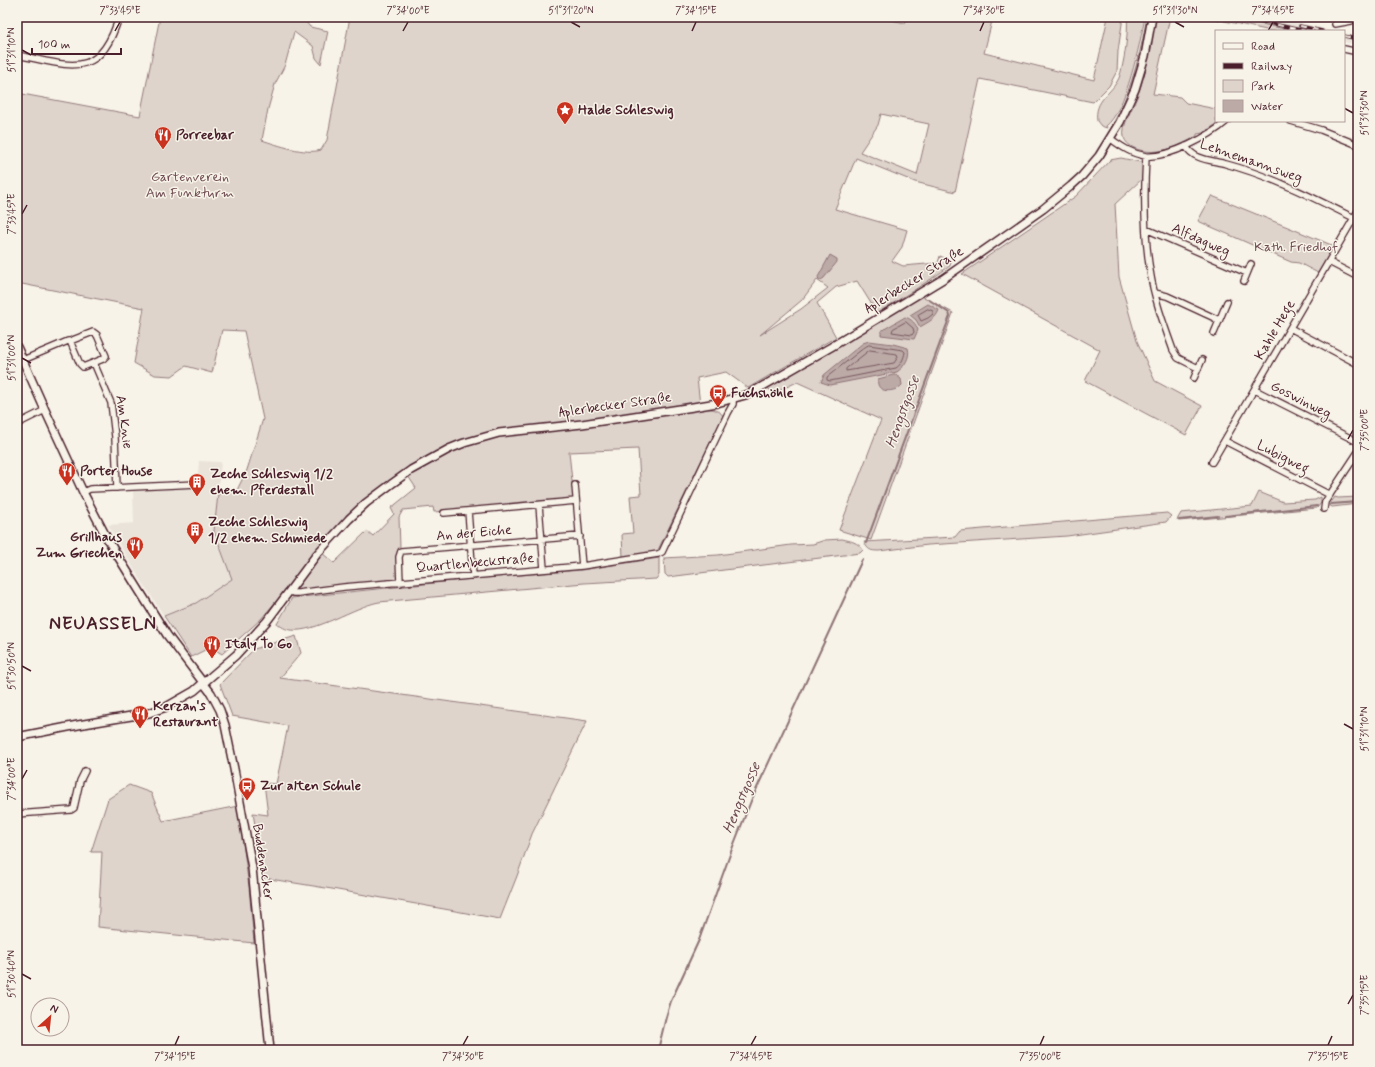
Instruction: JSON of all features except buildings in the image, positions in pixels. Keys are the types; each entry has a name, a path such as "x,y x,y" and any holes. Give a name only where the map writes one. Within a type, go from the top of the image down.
{"main road":[{"name":"Aplerbecker Straße","path":"17,737 78,725 149,714 176,702 204,683 236,654 267,621 317,554 366,503 411,470 434,457 464,443 499,433 582,424 693,407 733,399 749,394 942,279 1043,209 1082,176 1099,156 1123,118 1135,89 1145,56 1152,17"},
{"name":"Buddenacker","path":"17,347 83,492 109,542 167,635 204,683 215,701 225,725 255,889 270,1050"}],"street":[{"path":"17,55 67,65 76,66 84,64 96,58 103,52 120,17"},
{"path":"1335,24 1358,18"},
{"path":"1345,49 1358,52"},
{"path":"1111,139 1128,150 1146,156 1158,156 1186,146 1209,135 1226,122"},
{"path":"1294,122 1321,130 1358,145"},
{"name":"Lehnemannsweg","path":"1186,146 1190,152 1199,157 1243,169 1277,181 1318,199 1354,218"},
{"path":"1146,156 1146,229 1150,272 1173,350 1178,358 1198,368"},
{"name":"Kahle Hege","path":"1212,462 1358,211"},
{"name":"Alfdagweg","path":"1146,229 1247,273"},
{"path":"1329,262 1358,277"},
{"path":"1244,281 1251,264"},
{"path":"1155,292 1220,320"},
{"path":"1214,333 1227,302"},
{"path":"1290,328 1358,364"},
{"path":"23,360 91,332 96,333 106,356 86,367 81,366 70,341"},
{"path":"1194,378 1202,360"},
{"name":"Am Knie","path":"94,363 111,403 115,437 117,488"},
{"name":"Goswinweg","path":"1255,390 1358,442"},
{"name":"Quartlenbeckstraße","path":"290,590 293,593 298,593 344,587 582,566 658,554 662,552 732,406 733,399"},
{"path":"17,424 45,410"},
{"name":"Lubigweg","path":"1225,441 1330,495"},
{"path":"1324,509 1324,502 1358,452"},
{"path":"83,492 90,489 197,484"},
{"path":"575,485 582,566"},
{"path":"444,513 576,501"},
{"path":"539,505 544,569"},
{"path":"468,511 473,576"},
{"name":"An der Eiche","path":"400,582 399,557 401,551 580,536"},
{"path":"17,814 71,810 74,808 80,781 85,771"}],"shaded area":[{"path":"1229,17 1271,17 1329,30 1289,30"},
{"path":"1345,34 1358,37 1358,45 1345,42"},
{"path":"199,461 221,462 214,531 232,579 196,603 164,616 108,525 134,523 133,492 129,487 197,484"}],"green space":[{"name":"Gartenverein Am Funkturm","path":"160,17 306,17 306,22 310,27 328,31 321,64 316,58 313,46 294,32 285,65 275,84 262,140 292,149 315,151 321,150 327,140 350,17 877,17 905,23 908,17 993,17 984,53 1094,80 1108,17 1123,17 1118,51 1117,71 1109,86 1093,102 980,79 955,192 915,182 856,158 835,209 907,230 902,247 892,261 903,266 938,263 940,256 951,261 950,266 877,313 857,281 836,287 817,303 836,337 748,388 726,372 697,378 700,405 464,442 377,494 301,572 261,619 222,654 211,647 191,657 164,616 196,603 232,579 214,531 218,494 237,490 247,470 263,419 244,331 222,330 212,373 186,366 172,376 155,375 134,363 144,308 17,283 17,93 140,116","holes":["881,114 929,124 917,175 860,152 878,125","817,280 828,288 801,309 760,335 802,300"]},
{"path":"1127,17 1145,17 1136,59 1126,92 1113,118 1106,126 1107,128 1101,126 1097,121 1098,107 1116,84 1121,72 1127,39"},
{"path":"1147,17 1149,17 1136,76 1116,121 1111,127 1124,101 1134,74"},
{"path":"1155,17 1170,17 1153,94 1180,97 1186,103 1215,109 1215,122 1220,122 1182,144 1166,150 1142,151 1130,146 1124,137 1124,128 1137,97 1148,58"},
{"path":"1206,17 1229,17 1289,30 1266,30"},
{"path":"1121,158 1140,162 1143,165 1142,179 1115,204 1119,277 1137,341 1155,381 1202,406 1186,435 1085,381 1100,350 962,274 1076,196 1110,160"},
{"name":"Kath. Friedhof","path":"1212,195 1334,246 1318,273 1299,263 1291,262 1198,221"},
{"path":"922,296 953,313 871,540 839,530 881,420 797,382 774,393 766,387"},
{"path":"700,408 716,410 723,416 657,552 623,557 622,534 633,533 630,496 641,495 638,449 569,452 574,500 434,512 433,507 403,510 399,517 400,548 397,557 398,581 297,590 297,587 322,553 334,563 367,531 373,536 394,514 391,508 416,488 408,476 437,459 473,442 505,435 589,426"},
{"path":"1259,492 1283,502 1315,500 1321,497 1321,503 1317,508 1177,520 1181,513 1252,506"},
{"path":"1335,497 1358,497 1358,504 1332,507 1329,505"},
{"path":"1167,513 1171,516 1166,522 1067,536 928,545 879,551 870,550 864,542 955,537 960,531"},
{"path":"842,539 857,544 863,550 860,553 668,577 665,574 664,558 718,555 791,545 813,544 825,540"},
{"path":"659,558 659,575 656,579 584,583 379,602 312,628 289,630 277,624 292,598 472,579 581,570"},
{"path":"296,636 301,653 280,678 587,721 532,834 500,919 264,878 253,813 268,815 264,783 276,784 288,726 232,716 220,684 254,649"},
{"path":"129,785 151,793 163,821 238,806 249,887 254,943 98,927 102,852 91,852 108,799"}],"water":[{"path":"830,255 837,259 837,262 824,278 819,280 818,277"},
{"path":"928,304 939,310 938,313 929,322 920,327 916,320 910,315"},
{"path":"905,317 912,320 918,330 914,339 881,335 881,331"},
{"path":"869,341 893,344 908,348 909,355 906,362 897,372 830,385 821,382 824,375 863,343"},
{"path":"896,375 901,379 902,385 891,391 882,390 878,384 878,379"}],"waterway":[{"name":"Hengstgosse","path":"866,543 950,316 949,313 928,299"},
{"path":"1331,504 1358,502"},
{"path":"1225,516 1317,506"},
{"path":"1179,520 1218,516"},
{"name":"Hengstgosse","path":"658,1050 671,1001 699,940 751,801 862,560"}],"railway":[{"path":"1242,17 1300,30"},
{"path":"1300,26 1318,30"},
{"path":"1345,36 1358,39"}],"place":[{"name":"Halde Schleswig","path":"565,125"},
{"name":"Porreebar","path":"163,150"},
{"name":"Fuchshöhle","path":"718,408"},
{"name":"Porter House","path":"67,486"},
{"name":"Zeche Schleswig 1/2 ehem. Pferdestall","path":"197,497"},
{"name":"Zeche Schleswig 1/2 ehem. Schmiede","path":"195,545"},
{"name":"Grillhaus Zum Griechen","path":"135,560"},
{"name":"Italy To Go","path":"212,659"},
{"name":"Kerzan's Restaurant","path":"140,729"},
{"name":"Zur alten Schule","path":"247,801"}],"district":[{"name":"NEUASSELN","path":"103,624"}]}
